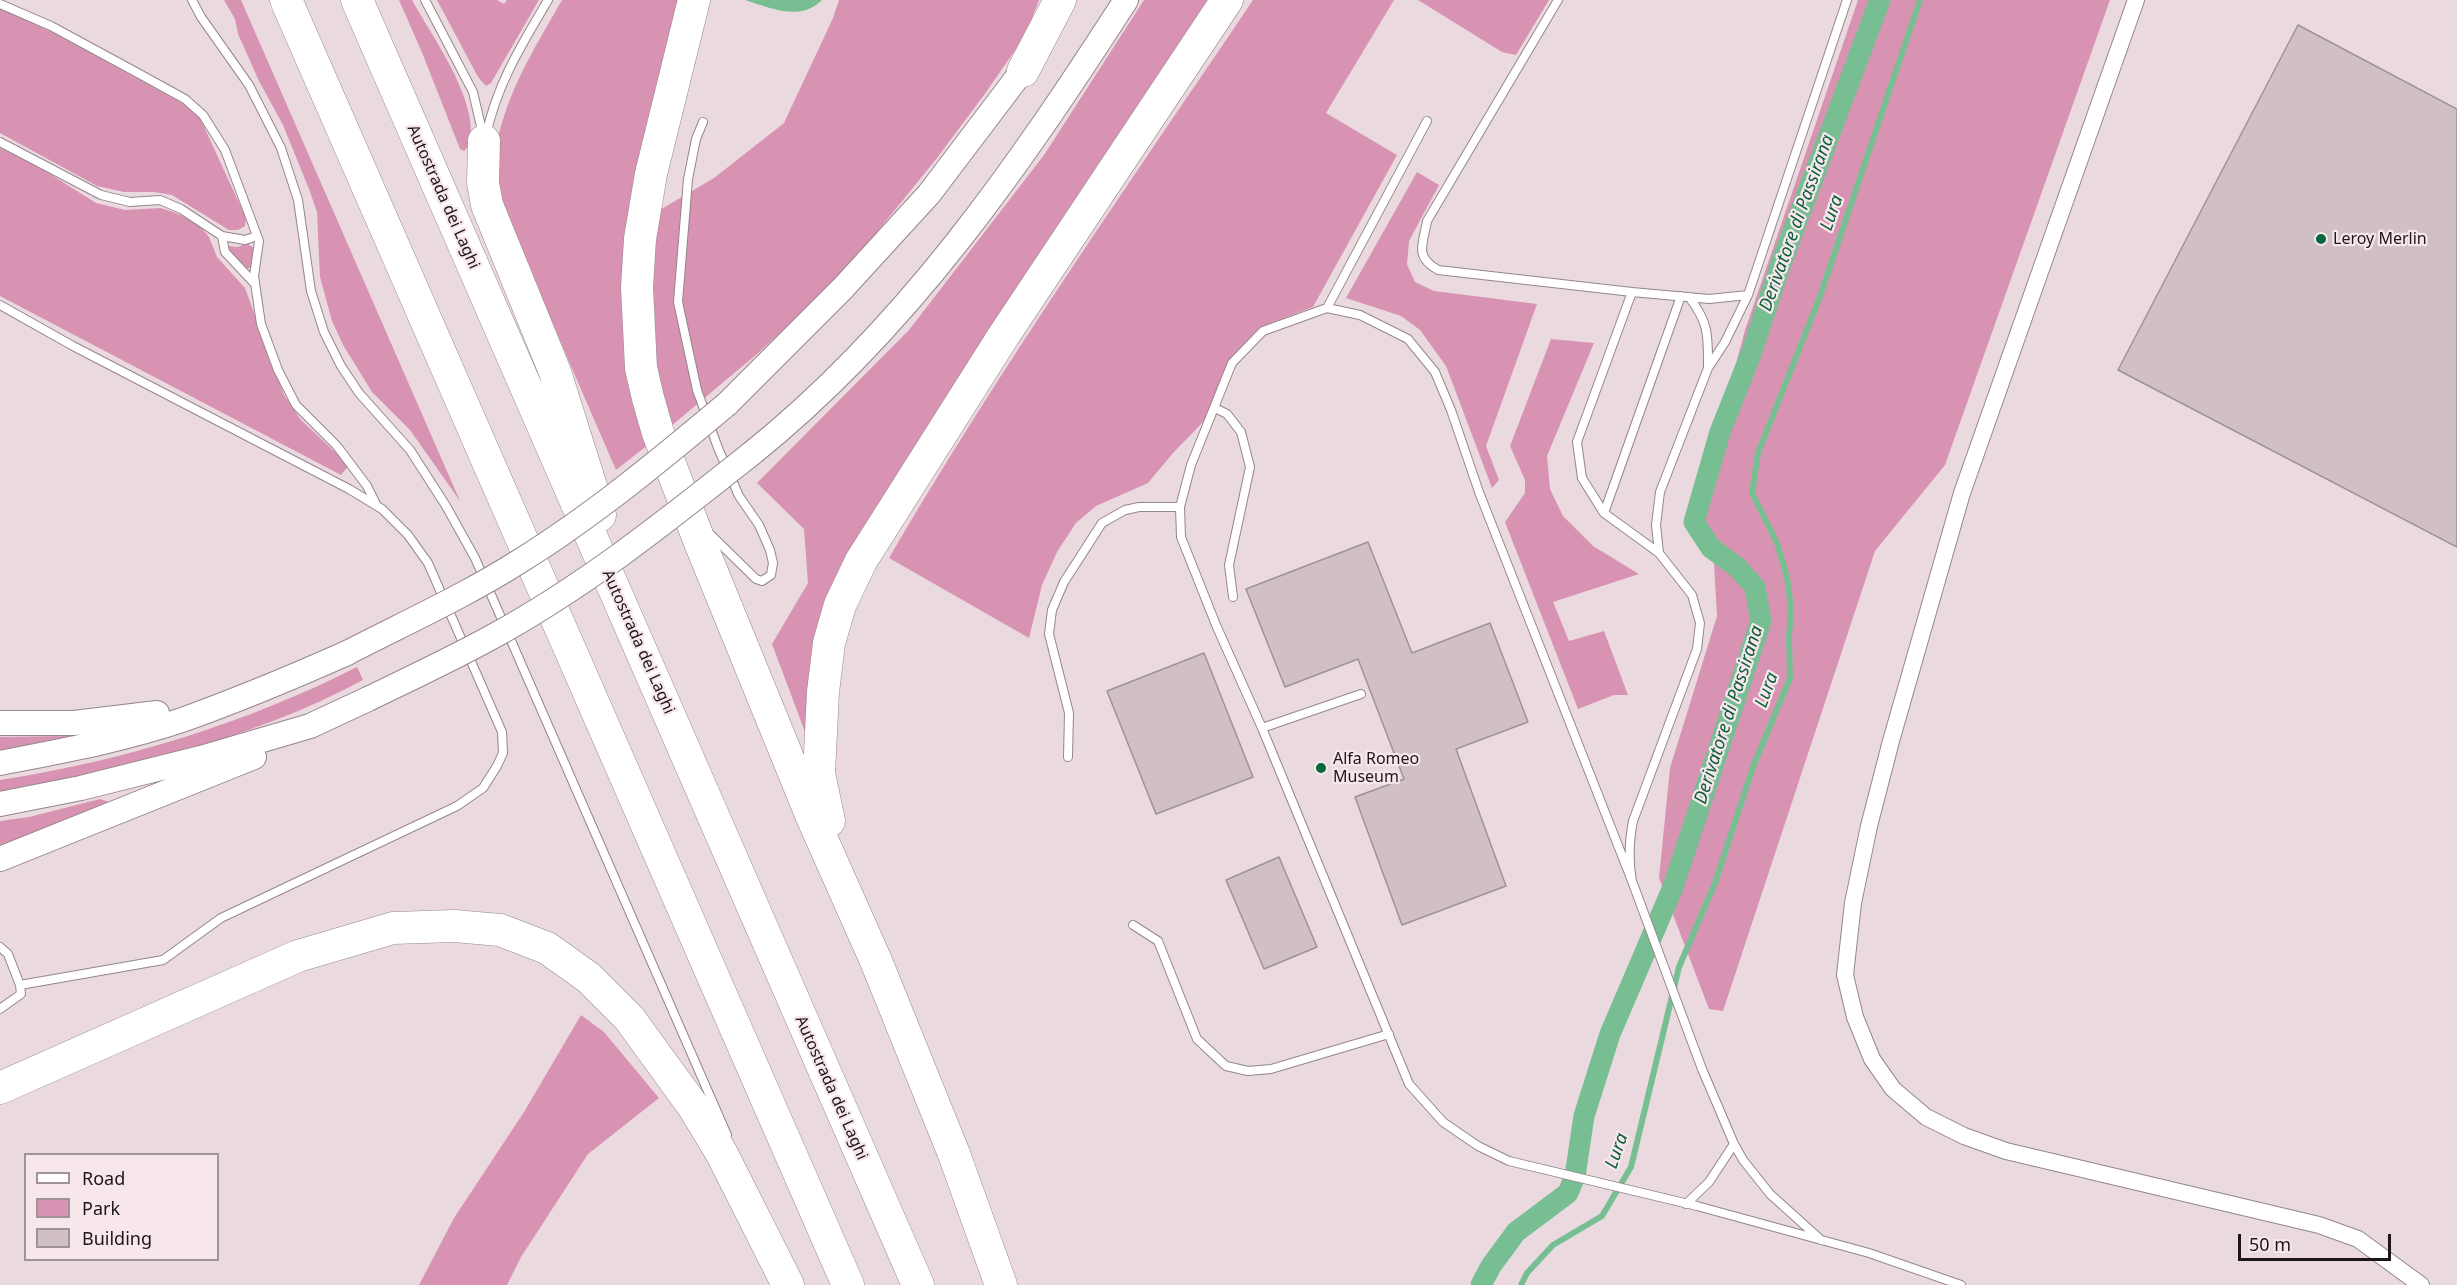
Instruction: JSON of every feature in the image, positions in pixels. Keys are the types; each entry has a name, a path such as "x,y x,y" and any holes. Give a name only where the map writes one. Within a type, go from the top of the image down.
{"highway":[{"path":"286,0 848,1285"},
{"name":"Autostrada dei Laghi","path":"357,0 918,1285"},
{"path":"694,0 644,207 637,287 641,368 658,433 812,817 876,961 954,1154 1001,1285"},
{"path":"1023,71 1060,0"},
{"path":"876,961 830,824 819,773 823,692 829,643 840,605 861,561 1004,335 1227,0"},
{"path":"484,141 483,183 487,205 555,372 588,473 631,626"},
{"path":"0,1088 298,956 393,928 454,926 500,930 547,948 590,978 629,1018 693,1106 722,1154 786,1279"}],"main road":[{"path":"0,763 76,748 181,720 287,679 347,653 467,592 519,561 608,501 727,404 843,288 929,194 1023,71 1072,0"},
{"path":"0,859 252,758 310,726 491,638 610,563 670,518 789,423 843,373 937,270 983,211 1054,111 1126,0"},
{"path":"0,723 74,723 144,716 287,679"},
{"path":"0,804 81,788 180,764 310,726"}],"street":[{"path":"2136,0 1962,493 1872,815 1853,903 1845,975 1855,1017 1872,1059 1893,1089 1926,1117 1964,1136 2007,1151 2319,1225 2358,1239 2421,1285"}],"lane":[{"path":"192,0 201,17 249,85 281,148 298,200 305,262 324,332 341,366 359,393 410,450 429,478 475,558 733,1147"},
{"path":"426,0 472,92 484,141"},
{"path":"484,141 497,93 548,0"},
{"path":"1558,0 1427,221 1421,254 1425,263 1438,270 1632,292 1709,298 1748,295"},
{"path":"1659,553 1656,525 1660,492 1708,368 1725,342 1748,295 1847,0"},
{"path":"0,4 51,26 134,70 185,99 203,115 225,150 259,241 255,284 261,324 278,370 296,405 337,446 367,486 376,506"},
{"path":"1327,308 1427,121"},
{"path":"690,514 756,579 762,581 771,574 773,562 770,550 759,525 739,496 718,448 697,390 678,302 688,179 696,139 703,122"},
{"path":"0,142 101,195 130,202 160,200 181,209 222,237 245,240 257,236"},
{"path":"222,237 225,252 255,284"},
{"path":"1632,292 1577,442 1582,478 1604,513 1659,553 1692,595 1700,623 1697,650 1633,821 1629,842 1632,881"},
{"path":"1685,297 1702,314 1708,336 1708,368"},
{"path":"1604,513 1685,297"},
{"path":"0,305 73,346 349,489 376,506 408,536 428,563 495,712 502,732 503,753 483,788 457,806 221,918 163,960 20,985"},
{"path":"1823,1242 1770,1194 1743,1160 1734,1144 1687,1031 1632,881 1479,492 1451,410 1435,372 1408,339 1360,315 1327,308 1263,331 1232,363 1191,465 1180,507 1181,537 1409,1084 1443,1122 1478,1146 1509,1161 1530,1168 1686,1204 1823,1242 1869,1253 1961,1285"},
{"path":"1215,408 1227,414 1241,432 1250,467 1229,565 1233,597"},
{"path":"1068,757 1069,713 1048,634 1052,610 1064,582 1102,524 1125,510 1139,507 1180,507"},
{"path":"1262,728 1361,694"},
{"path":"1133,925 1158,941 1197,1039 1226,1066 1248,1071 1271,1070 1389,1034"},
{"path":"0,947 8,954 20,985 21,994 9,1005 0,1009"},
{"path":"1686,1204 1710,1182 1734,1144"},
{"path":"745,1178 786,1279"}],"green space":[{"path":"224,0 241,0 460,501 410,430 372,392 343,345 332,321 320,277 317,212 283,125 259,81 238,34 235,19"},
{"path":"399,0 412,0 459,84 471,125 471,143 464,151 460,149"},
{"path":"437,0 497,0 504,4 507,0 539,0 491,83 486,86 478,77"},
{"path":"562,0 682,0 654,115 649,444 616,470 544,303 510,234 497,198 494,180 497,141 503,119 519,78"},
{"path":"839,0 1039,0 1025,36 984,95 873,237 820,296 757,354 670,427 650,348 653,214 714,178 784,123 833,18"},
{"path":"1144,0 1216,0 853,557 817,764 772,644 808,583 804,529 757,483 909,330 1044,155"},
{"path":"1253,0 1394,0 1326,113 1397,155 1313,307 1260,327 1227,363 1205,420 1148,483 1096,506 1076,523 1057,552 1042,585 1029,638 889,558 1021,346"},
{"path":"1418,0 1549,0 1516,55 1502,52"},
{"path":"1858,0 2110,0 1945,465 1875,551 1723,1011 1709,1009 1659,878 1670,768 1717,616 1713,546 1698,507 1745,330"},
{"path":"0,7 58,35 187,106 200,118 246,218 245,226 238,230 229,230 172,195 154,192 124,192 97,186 0,133"},
{"path":"0,148 34,164 96,203 125,210 161,208 199,225 209,237 217,257 245,288 284,395 301,420 349,465 341,475 0,296"},
{"path":"1417,172 1439,185 1409,241 1407,264 1415,282 1434,291 1537,304 1486,446 1499,480 1492,488 1446,366 1420,330 1401,316 1346,298"},
{"path":"247,243 256,250 254,264 248,269 249,275 228,250 229,246 238,247"},
{"path":"1551,339 1594,343 1547,456 1550,489 1563,516 1593,546 1639,574 1553,602 1569,641 1604,631 1628,695 1614,695 1578,709 1505,522 1525,493 1525,480 1510,446"},
{"path":"357,667 363,680 276,720 140,763 0,797 0,780 92,762 183,737 272,706"},
{"path":"0,737 76,737 0,756"},
{"path":"100,799 109,802 0,848 0,821 29,817"},
{"path":"581,1015 604,1032 659,1098 588,1154 521,1257 507,1285 419,1285 454,1218 524,1112"}],"shaded area":[{"path":"745,0 822,0 813,7 795,12"}],"building":[{"name":"Leroy Merlin","path":"2298,25 2457,109 2457,547 2118,370"},
{"path":"1368,542 1412,653 1490,623 1528,722 1456,749 1506,886 1402,925 1355,797 1404,779 1358,659 1285,687 1246,589"},
{"path":"1204,653 1253,777 1156,814 1107,691"},
{"path":"1279,857 1317,947 1264,969 1226,880"}],"waterway":[{"name":"Derivatore di Passirana","path":"1481,1285 1491,1266 1516,1232 1568,1193 1575,1176 1584,1116 1610,1034 1673,887 1761,621 1755,587 1737,567 1711,548 1694,522 1720,432 1751,354 1780,266 1880,0"},
{"name":"Lura","path":"1521,1285 1527,1273 1553,1245 1602,1216 1631,1167 1679,967 1715,883 1753,767 1790,678 1791,608 1787,577 1777,543 1752,493 1758,453 1819,299 1920,0"}],"place":[{"name":"Leroy Merlin","path":"2321,239"},
{"name":"Alfa Romeo Museum","path":"1321,768"}]}
